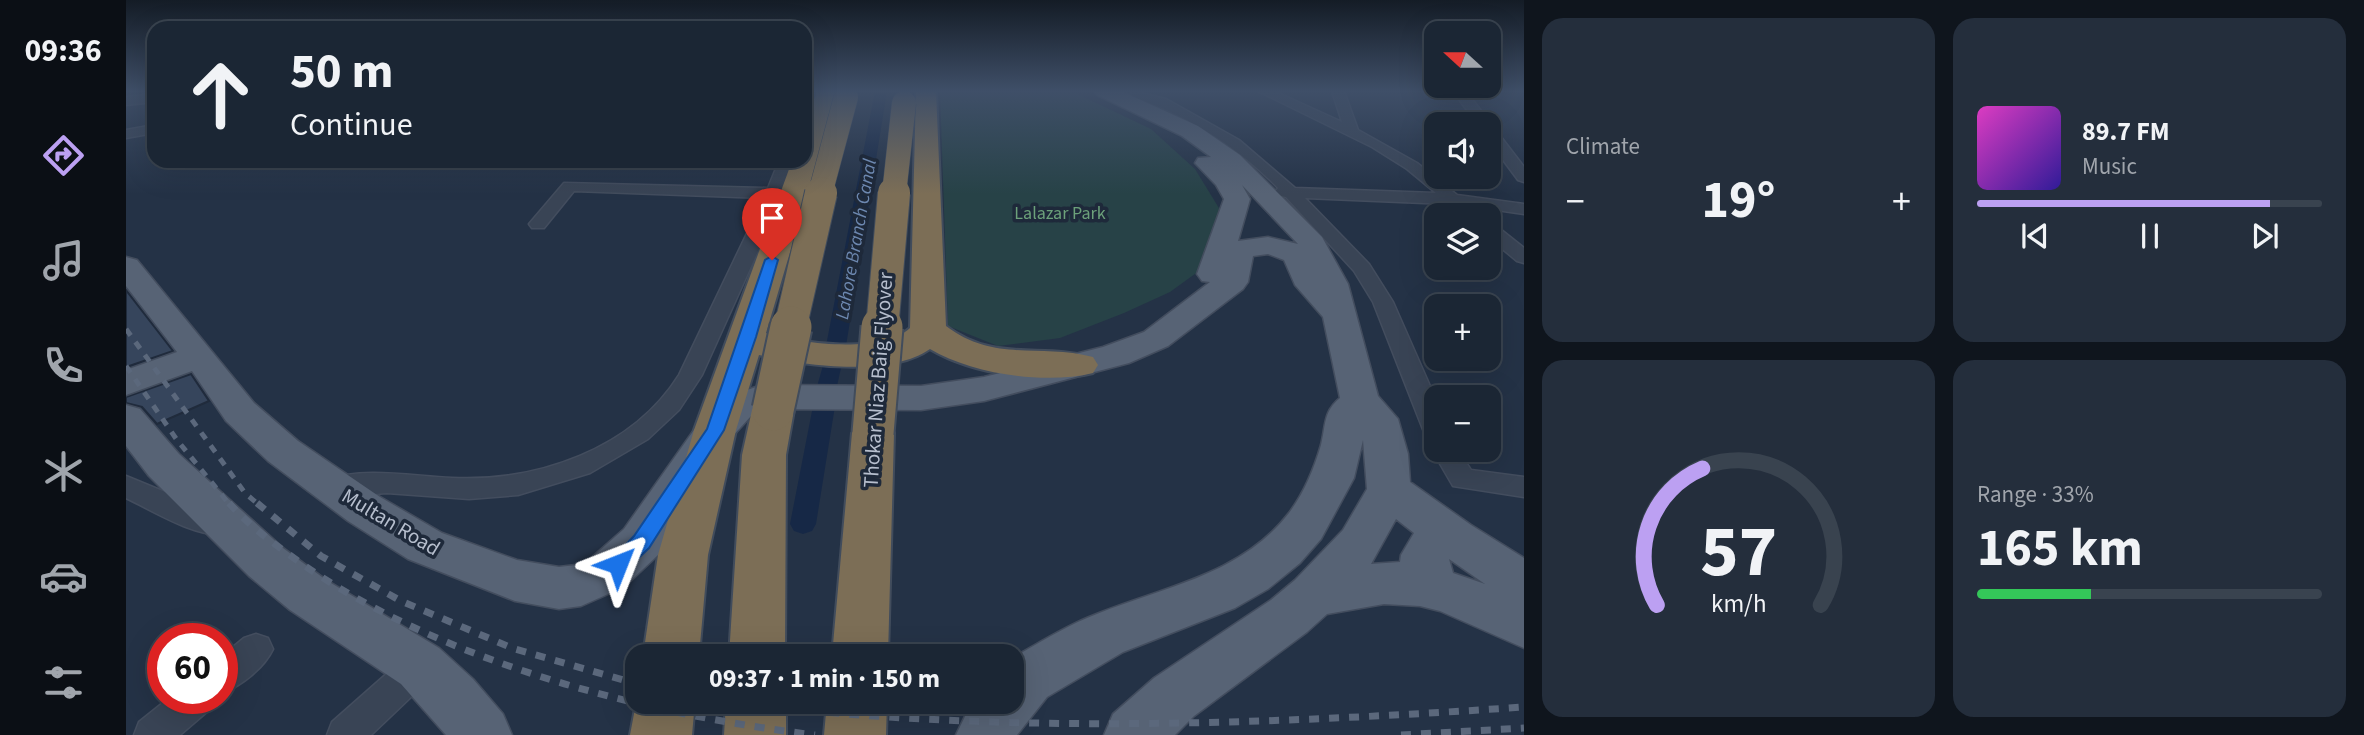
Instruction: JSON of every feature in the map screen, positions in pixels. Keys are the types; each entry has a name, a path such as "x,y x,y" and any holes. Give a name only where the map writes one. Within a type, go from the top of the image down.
{"highway":[{"path":"812,147 824,125"},
{"path":"757,644 764,455 834,125"},
{"name":"Thokar Niaz Baig Flyover","path":"861,644 874,420 890,230 907,125"},
{"path":"748,337 760,344 792,351 865,354 901,349 920,340 928,330 914,125"},
{"path":"672,644 683,555 715,430 802,168"},
{"path":"928,330 943,343 985,358 1031,365 1079,366"},
{"path":"661,735 664,714"},
{"path":"755,735 756,714"},
{"path":"855,735 856,714"}],"main road":[{"path":"1158,125 1194,152 1235,191 1237,207 1206,299"},
{"path":"1134,735 1174,697 1289,616 1313,595 1360,543 1389,489 1387,454 1378,419 1360,401 1330,277 1312,243 1231,160 1180,125"},
{"path":"1079,366 1116,355 1156,338 1188,317 1206,299 1232,282 1240,250 1264,246 1283,249 1297,255 1311,285 1339,314"},
{"name":"Multan Road","path":"126,266 199,356 240,412 283,451 394,528 425,546 456,559 535,584 559,588 580,585 607,573 641,542 715,430 737,407 762,397 921,398 984,389 1079,366"},
{"path":"126,383 199,356"},
{"path":"1024,683 1104,635 1217,593 1251,576 1305,526 1332,478 1342,443 1345,415 1360,401"},
{"path":"126,418 164,466 266,562 308,595 420,666 453,698 482,735"},
{"path":"1389,489 1524,584"},
{"path":"1436,589 1426,573 1423,559 1427,547 1438,540 1454,537"},
{"path":"1313,595 1385,583 1436,589 1462,597 1524,625"},
{"path":"986,735 1000,714"}],"street":[{"path":"1205,125 1221,134 1275,176 1362,268 1383,302 1424,401"},
{"path":"1338,125 1394,154 1458,203"},
{"path":"1350,125 1352,132"},
{"path":"126,134 147,130"},
{"path":"1501,147 1524,177"},
{"path":"334,487 384,483 421,488 519,485 558,474 605,454 648,426 670,404 688,380 783,168"},
{"path":"538,224 570,186 774,193"},
{"path":"1235,191 1453,199 1524,209"},
{"path":"1501,239 1524,257"},
{"path":"1452,462 1463,479 1524,487"},
{"path":"126,485 192,517 236,532"},
{"path":"238,664 256,649"},
{"path":"345,735 420,666"},
{"path":"152,735 178,714"}],"green space":[{"name":"Lalazar Park","path":"941,125 1143,125 1151,129 1195,169 1222,213 1199,271 1170,292 1124,313 1060,338 998,346 948,326"}],"building":[{"path":"126,290 173,351 126,367"},
{"path":"191,374 209,401 157,424 142,407 126,403 126,397"}],"waterway":[{"name":"Lahore Branch Canal","path":"836,346 875,125"},
{"name":"Lahore Branch Canal","path":"827,390 833,359"},
{"name":"Lahore Branch Canal","path":"803,524 824,406"}],"railway":[{"path":"126,329 245,493 259,505"},
{"path":"126,366 177,440 230,505"},
{"path":"229,503 279,548 354,597 414,628 479,655 545,678 613,697 749,726 815,735"},
{"path":"257,503 321,556 401,601 512,648 625,681"},
{"path":"856,714 1027,723 1126,724 1326,718 1524,707"},
{"path":"1401,735 1524,728"}],"route":[{"path":"618,564 641,542 715,430 772,260"}]}
